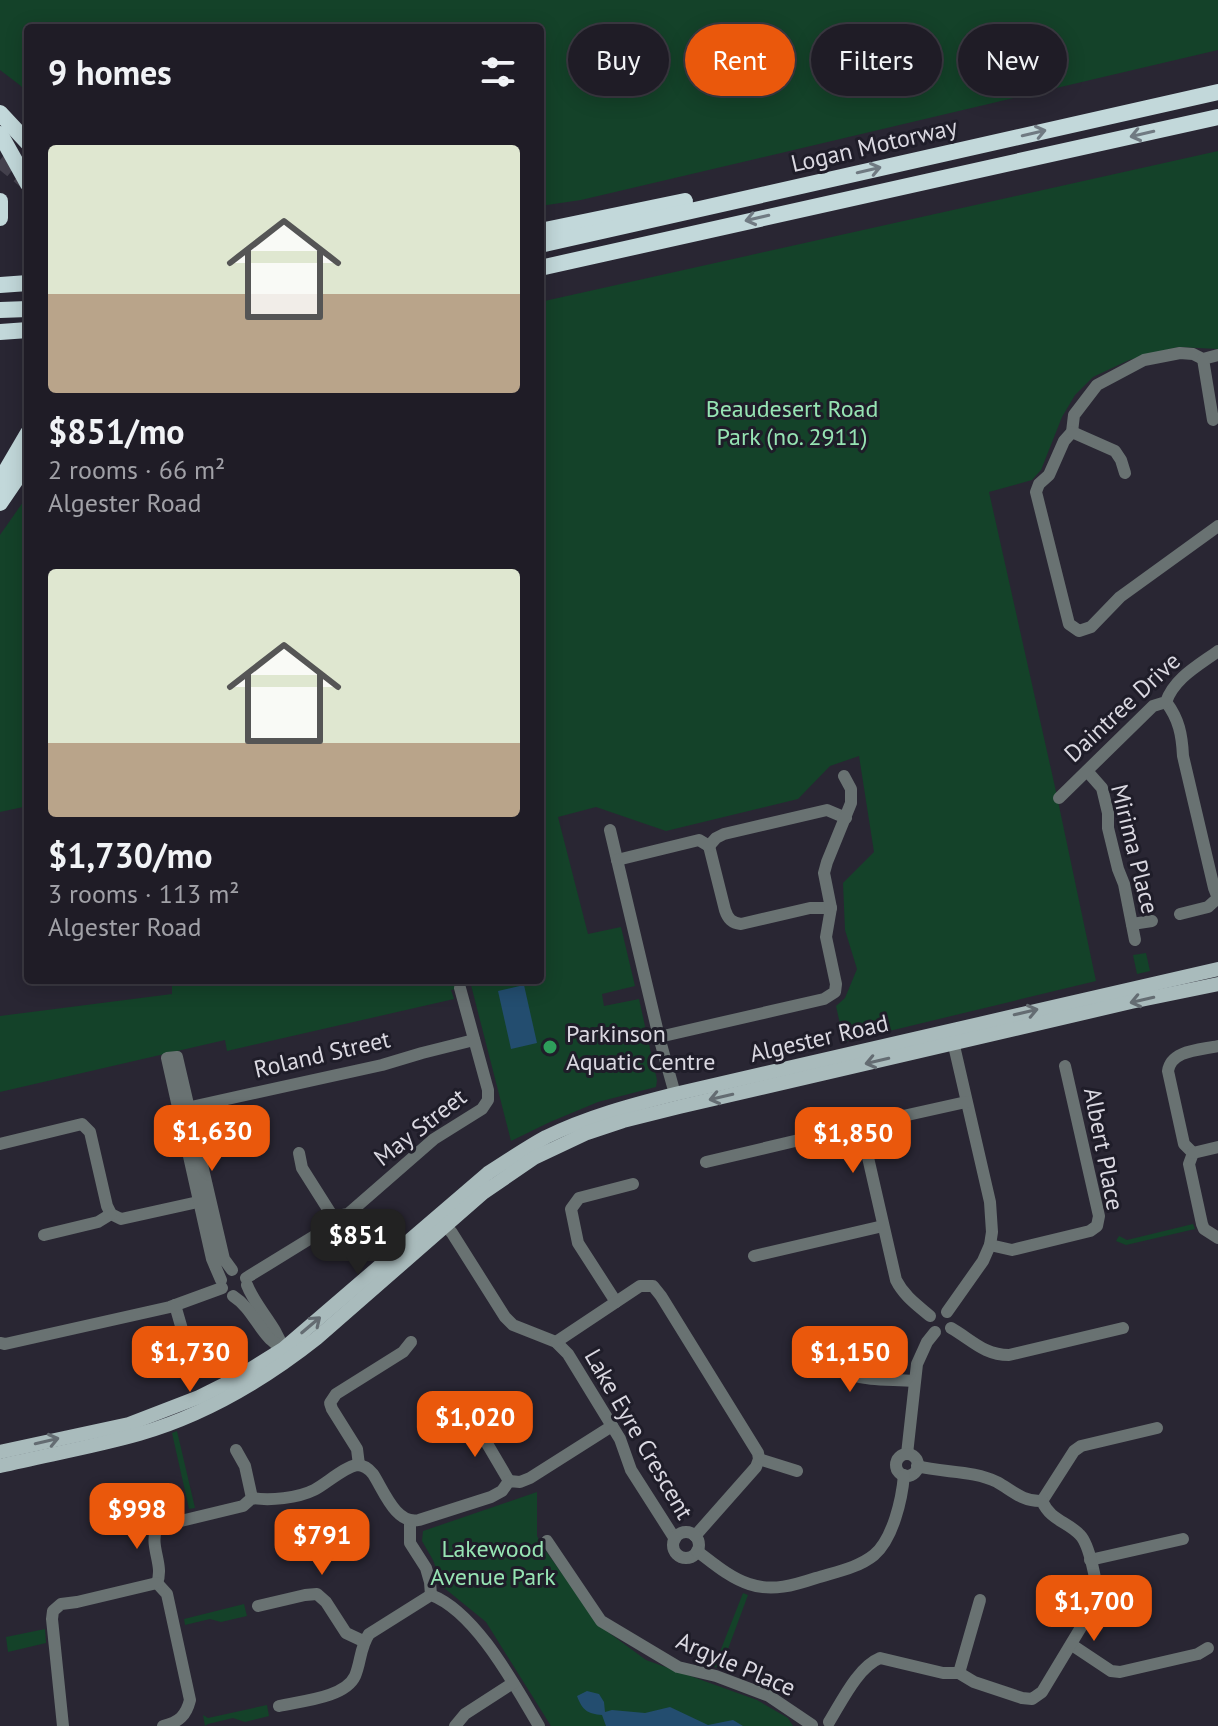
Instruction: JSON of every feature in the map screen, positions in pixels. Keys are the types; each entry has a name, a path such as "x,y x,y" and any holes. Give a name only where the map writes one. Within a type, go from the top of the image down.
{"highway":[{"name":"Logan Motorway","path":"544,244 1218,92"},
{"path":"0,113 24,139"},
{"name":"Logan Motorway","path":"544,267 1218,117"},
{"path":"0,134 24,177"},
{"path":"544,230 763,185 793,187"},
{"path":"0,201 0,218"},
{"path":"0,285 24,283"},
{"path":"0,310 24,309"},
{"path":"0,332 24,330"},
{"path":"0,481 24,440"},
{"path":"0,503 24,468"}],"main road":[{"name":"Algester Road","path":"0,1466 139,1433 211,1406 248,1387 441,1221 534,1158 587,1133 677,1100 952,1037 1218,969"},
{"name":"Algester Road","path":"952,1037 1218,984"},
{"name":"Algester Road","path":"0,1452 129,1424 199,1397 287,1354"}],"street":[{"path":"1218,355 1203,359 1180,353 1144,360 1097,385 1074,415 1072,432 1064,441 1049,475 1039,484 1036,492 1069,624 1079,631 1091,627 1120,597 1218,526"},
{"path":"1203,359 1213,420"},
{"path":"1072,432 1115,451 1125,473"},
{"name":"Daintree Drive","path":"1059,798 1153,706 1166,702 1169,691 1187,673 1218,651"},
{"path":"1166,702 1176,715 1218,898 1208,907 1180,914"},
{"name":"Mirima Place","path":"1087,771 1102,788 1108,828 1124,884 1135,940"},
{"path":"659,1037 824,999 835,992 826,937 831,908 824,873 851,803 851,789 844,776"},
{"path":"709,846 724,834 827,810 846,818"},
{"path":"610,830 677,1100"},
{"path":"617,860 699,840 709,846 725,910 733,923 741,924 810,908 831,908"},
{"path":"1132,924 1152,921"},
{"name":"May Street","path":"246,1281 324,1230 333,1217 348,1214 434,1139 482,1109 488,1100 488,1090 460,988"},
{"path":"947,1312 983,1261 992,1232 990,1202 952,1037"},
{"name":"Roland Street","path":"205,1200 184,1108 382,1065 474,1040"},
{"path":"1193,1153 1184,1144 1168,1071 1169,1062 1181,1054 1218,1046"},
{"name":"Albert Place","path":"990,1245 1012,1250 1090,1231 1097,1226 1099,1216 1065,1066"},
{"path":"930,1316 901,1291 896,1280 864,1134 876,1122 966,1102"},
{"path":"0,1144 82,1124 90,1132 111,1214 121,1219 205,1200"},
{"path":"706,1162 850,1128 864,1134"},
{"path":"1193,1153 1218,1147"},
{"path":"299,1153 302,1168 333,1217"},
{"path":"1193,1153 1189,1164 1202,1224 1204,1229 1218,1238"},
{"path":"616,1302 578,1243 571,1209 579,1198 633,1184"},
{"path":"205,1200 224,1259 232,1270"},
{"path":"205,1200 212,1259 226,1294 247,1307 270,1339 287,1354"},
{"path":"44,1235 98,1222 111,1214"},
{"name":"Lake Eyre Crescent","path":"441,1221 505,1317 513,1325 556,1342 568,1354 620,1439 631,1470 675,1539"},
{"path":"754,1256 883,1226"},
{"path":"0,1343 175,1305 221,1284 225,1273 232,1270 240,1272 246,1281 254,1301 279,1335 287,1354"},
{"path":"233,1296 241,1294 246,1281"},
{"path":"556,1342 640,1286 653,1286 661,1296 759,1459 756,1467 695,1536"},
{"path":"175,1305 190,1357"},
{"path":"940,1310 947,1312 953,1321 951,1328 942,1334 935,1332 929,1323 930,1316 940,1310"},
{"path":"951,1328 996,1355 1009,1355 1123,1328"},
{"path":"907,1454 917,1364 935,1332"},
{"path":"359,1465 357,1449 330,1403 336,1394 403,1352 411,1342"},
{"path":"813,1347 828,1364 841,1372 856,1377 914,1381"},
{"path":"472,1418 509,1481"},
{"path":"509,1481 520,1482 530,1478 612,1426"},
{"path":"1042,1501 1074,1451 1081,1446 1157,1428"},
{"path":"236,1450 245,1466 252,1498"},
{"path":"907,1454 914,1457 917,1466 912,1474 904,1475 898,1471 896,1464 901,1456 907,1454"},
{"path":"759,1459 797,1471"},
{"path":"252,1498 267,1501 312,1491 359,1465 367,1468 400,1517 410,1522 491,1497 502,1491 509,1481"},
{"path":"917,1466 977,1475 995,1481 1023,1499 1042,1501"},
{"name":"Lake Eyre Crescent","path":"697,1551 749,1584 767,1587 795,1585 859,1564 874,1555 884,1543 892,1527 904,1475"},
{"path":"157,1583 161,1573 153,1539 156,1530 164,1525 243,1506 252,1498"},
{"path":"812,1725 818,1720 831,1724 863,1669 880,1658 943,1673 959,1673 974,1682 1022,1698 1032,1699 1042,1692 1092,1609 1096,1586 1086,1544 1080,1534 1052,1516 1042,1501"},
{"path":"410,1522 410,1543 426,1568 431,1595"},
{"path":"685,1532 695,1536 699,1543 697,1551 690,1557 678,1555 673,1547 675,1539 685,1532"},
{"path":"1090,1560 1183,1539"},
{"name":"Argyle Place","path":"547,1541 601,1621 678,1667 716,1676 769,1696 812,1725"},
{"path":"157,1583 167,1594 190,1700 179,1721 163,1726"},
{"path":"63,1726 53,1611 61,1604 157,1583"},
{"path":"258,1606 317,1594 326,1602 346,1633 363,1641"},
{"path":"279,1706 339,1692 349,1686 355,1675 363,1641 369,1634 431,1595"},
{"path":"431,1595 441,1599 479,1631 539,1726"},
{"path":"959,1673 980,1600"},
{"path":"1072,1645 1111,1671 1120,1672 1198,1654 1208,1648"},
{"path":"455,1726 465,1714 513,1683"},
{"path":"184,1716 194,1726"}],"green space":[{"path":"0,0 1218,0 1218,50 1067,86 1067,24 958,24 958,96 1023,96 581,200 544,205 544,24 24,24 24,91 0,70"},
{"name":"Beaudesert Road Park (no. 2911)","path":"1218,151 1218,349 1178,347 1129,360 1093,377 1075,395 1062,417 1041,470 1032,480 989,492 1096,981 844,1042 836,1006 845,998 857,969 845,930 843,883 874,852 859,756 830,766 798,799 666,831 596,807 558,817 588,934 621,927 635,986 602,994 604,1006 639,999 656,1087 598,1102 511,1141 471,985 451,990 454,999 227,1051 225,1040 0,1092 0,1016 172,994 172,984 544,984 544,301"},
{"path":"24,501 24,807 0,812 0,535"},
{"path":"1146,953 1150,971 1137,974 1133,955"},
{"path":"1193,1224 1195,1229 1126,1245 1116,1241 1119,1236 1127,1240"},
{"path":"177,1431 195,1508 189,1509 172,1433"},
{"name":"Lakewood Avenue Park","path":"537,1492 537,1536 601,1627 646,1660 757,1700 788,1718 793,1726 551,1726 486,1622 443,1587 422,1541 423,1531"},
{"path":"743,1593 748,1595 721,1668 714,1667"},
{"path":"244,1604 247,1616 185,1625 184,1619"},
{"path":"45,1629 46,1643 8,1652 6,1637"},
{"path":"267,1705 269,1716 245,1722 233,1718 205,1726 203,1715 208,1718"}],"water":[{"path":"524,985 537,1043 511,1049 498,991"},
{"path":"587,1691 599,1694 605,1712 645,1713 670,1707 708,1725 733,1720 743,1726 606,1726 602,1715 589,1712 581,1705 577,1696"}],"tunnel":[{"path":"0,160 24,180"}],"place":[{"name":"Parkinson Aquatic Centre","path":"550,1047"}]}
